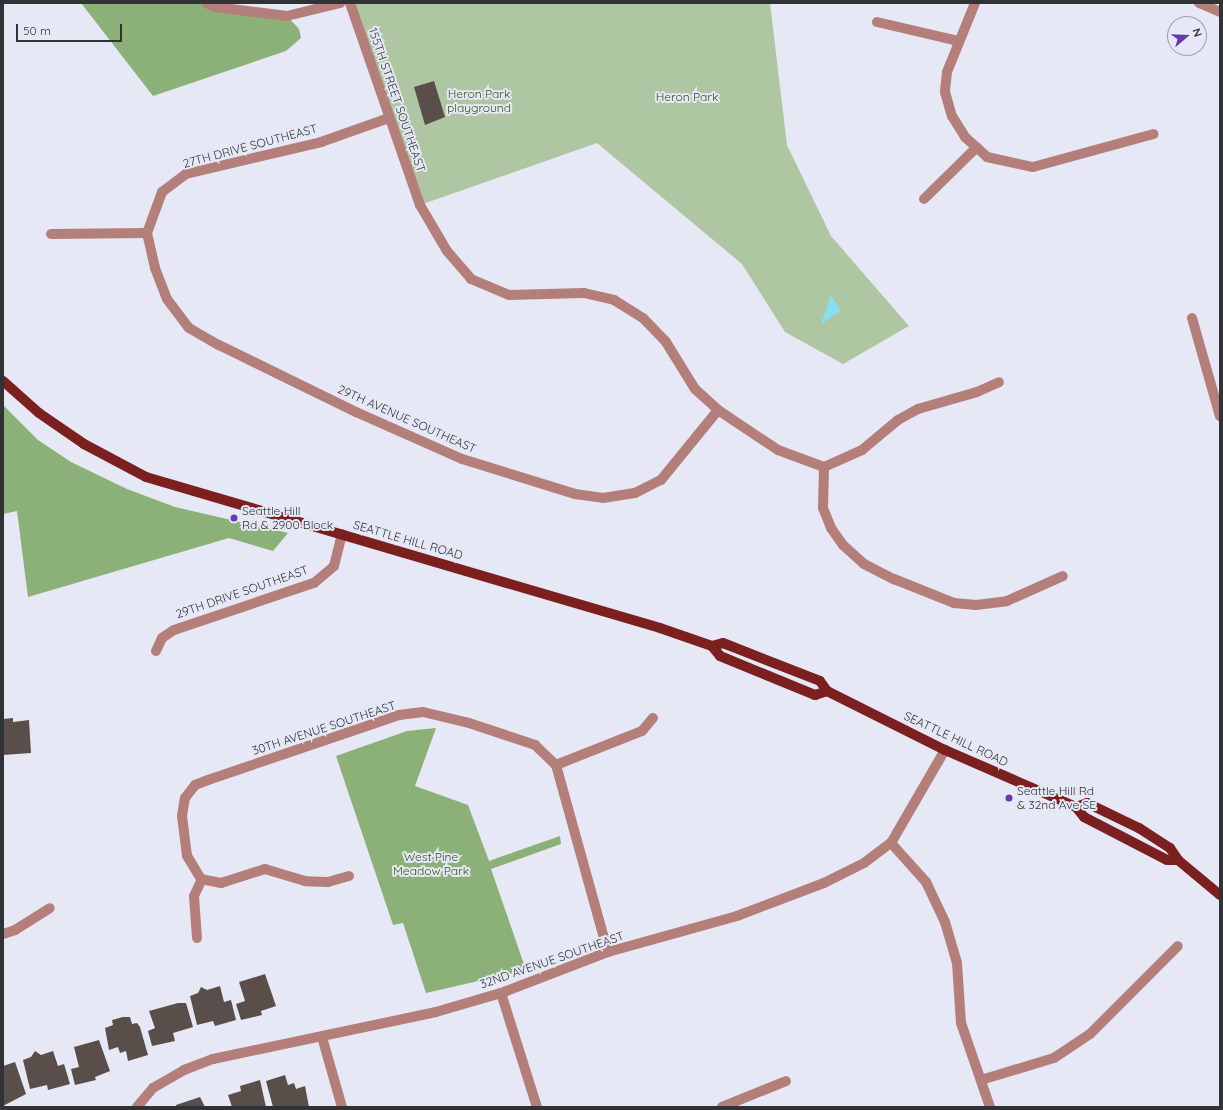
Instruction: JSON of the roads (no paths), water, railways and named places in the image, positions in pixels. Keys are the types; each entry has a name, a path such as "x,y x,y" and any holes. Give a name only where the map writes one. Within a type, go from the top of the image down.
{"main road":[{"name":"SEATTLE HILL ROAD","path":"3,381 39,413 84,444 146,477 660,628 712,646 720,656 815,695 827,691"},
{"name":"SEATTLE HILL ROAD","path":"712,646 723,643 820,682 827,691 945,750 1076,807 1084,817 1167,860 1178,860"},
{"name":"SEATTLE HILL ROAD","path":"1076,807 1087,803 1139,828 1170,848 1178,860 1220,895"}],"street":[{"path":"206,3 215,7 287,16 340,3"},
{"name":"155TH STREET SOUTHEAST","path":"350,3 420,205 447,251 471,279 508,294 584,293 614,300 643,318 666,342 695,389 718,410 778,450 824,468"},
{"path":"975,3 958,41 947,72 945,92 952,116 965,137 987,157 1033,168 1154,134"},
{"path":"1199,3 1220,12"},
{"path":"878,22 958,41"},
{"name":"27TH DRIVE SOUTHEAST","path":"147,233 162,192 186,174 321,142 389,118"},
{"path":"924,199 977,147"},
{"path":"51,234 147,233"},
{"name":"29TH AVENUE SOUTHEAST","path":"147,233 155,268 167,299 189,328 219,345 356,412 462,459 575,494 603,498 636,493 661,480 718,410"},
{"path":"1192,318 1220,416"},
{"path":"999,382 977,392 918,408 898,420 862,450 824,468 823,508 830,528 843,545 864,564 894,579 954,603 976,605 1007,601 1063,576"},
{"name":"29TH DRIVE SOUTHEAST","path":"156,651 162,638 174,630 314,582 334,566 342,534"},
{"name":"30TH AVENUE SOUTHEAST","path":"202,879 187,856 182,816 185,798 195,785 399,716 423,712 469,723 535,746 556,765"},
{"path":"608,952 556,765 642,731 652,718"},
{"name":"32ND AVENUE SOUTHEAST","path":"137,1107 153,1088 184,1070 213,1058 322,1037 436,1012 501,993 608,952 737,916 824,883 864,864 891,843 945,750"},
{"path":"891,843 926,882 946,922 958,963 961,1023 990,1107"},
{"path":"197,938 194,896 202,879 221,882 265,869 305,881 328,882 349,876"},
{"path":"3,934 15,930 50,908"},
{"path":"981,1080 1054,1058 1090,1034 1178,946"},
{"path":"501,993 538,1107"},
{"path":"322,1037 342,1107"},
{"path":"722,1107 786,1082"}],"water":[{"path":"831,295 841,311 821,324"}],"place":[{"name":"Seattle Hill Rd & 2900 Block","path":"234,518"},
{"name":"Seattle Hill Rd & 32nd Ave SE","path":"1009,798"}],"park label":[{"name":"Heron Park","path":"687,97"},
{"name":"Heron Park playground","path":"479,101"},
{"name":"West Pine Meadow Park","path":"431,864"}]}
